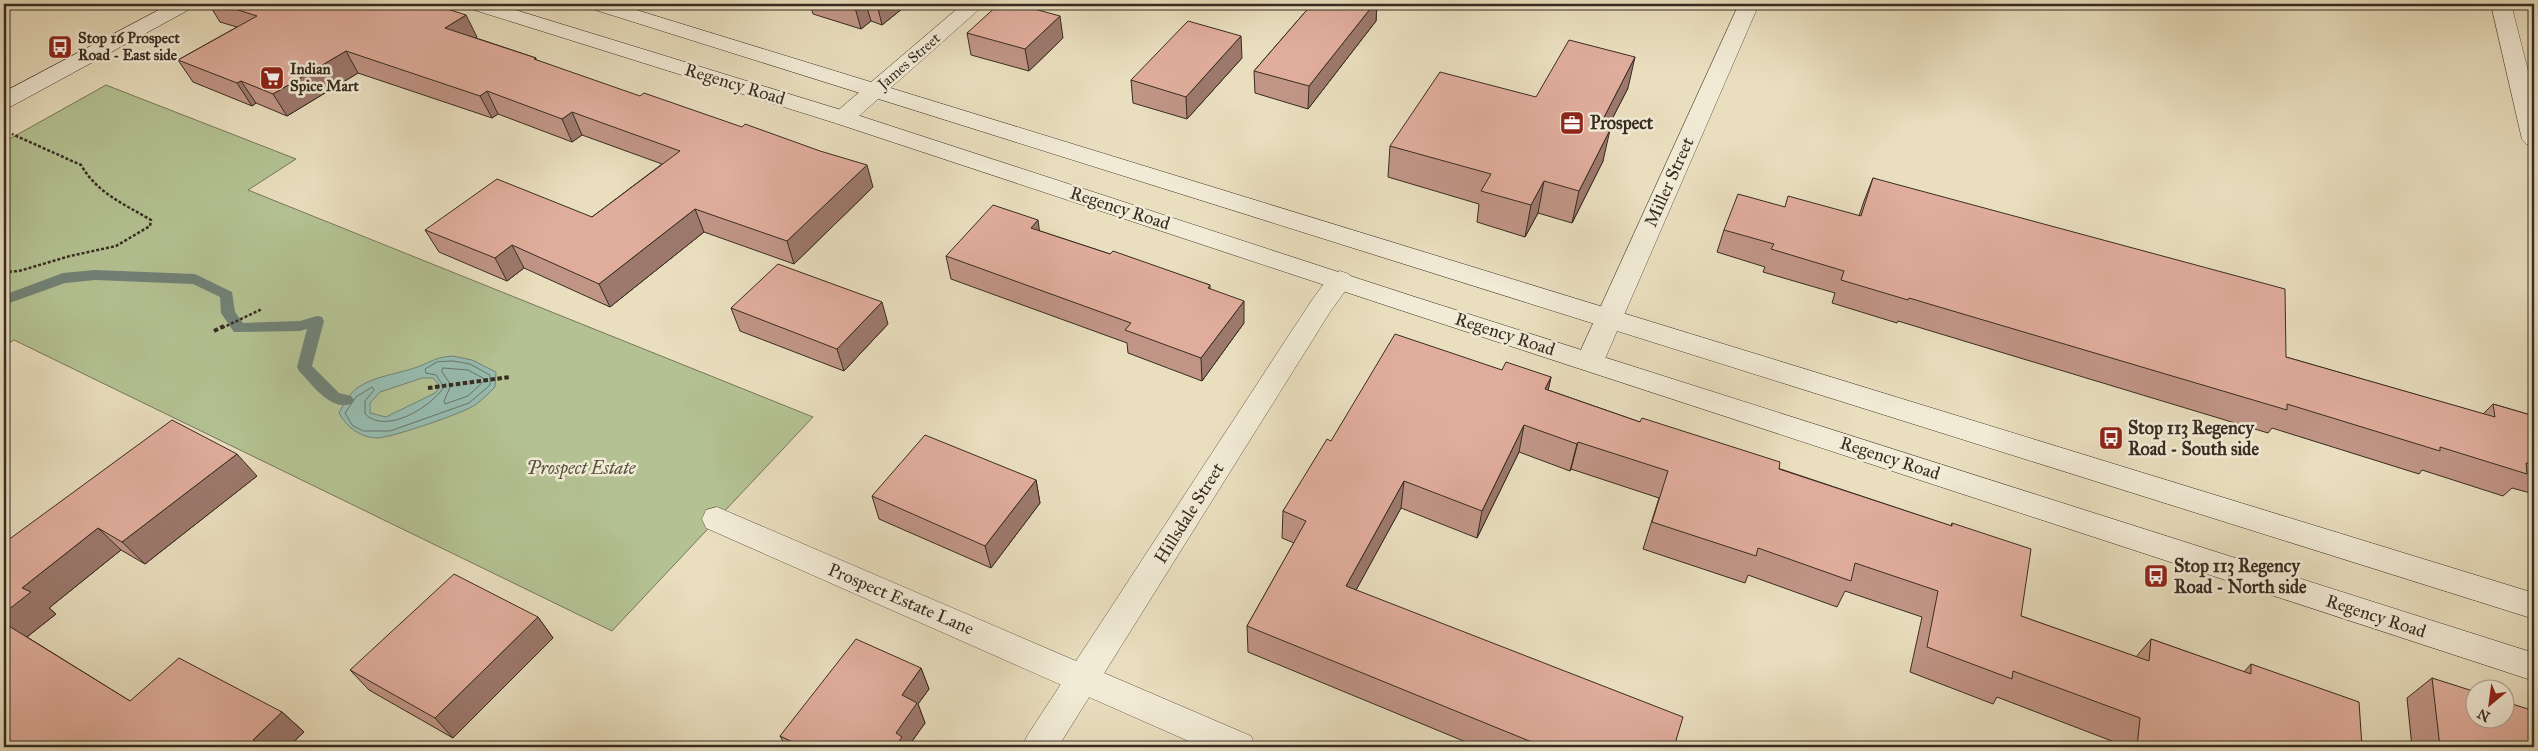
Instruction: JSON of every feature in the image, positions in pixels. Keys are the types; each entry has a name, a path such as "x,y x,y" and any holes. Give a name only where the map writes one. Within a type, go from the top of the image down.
{"main road":[{"path":"4,101 185,4"},
{"name":"Regency Road","path":"475,4 843,118 2534,667"},
{"name":"Regency Road","path":"596,4 2534,606"},
{"name":"James Street","path":"843,118 975,4"},
{"name":"Miller Street","path":"1590,361 1749,4"},
{"path":"2501,4 2534,139"},
{"name":"Hillsdale Street","path":"1039,747 1320,306 1340,280"},
{"name":"Prospect Estate Lane","path":"717,519 1239,747"}],"path":[{"path":"4,272 19,271 70,256 116,246 150,226 151,220 104,195 88,180 81,165 7,132"},
{"path":"214,331 262,309"},
{"path":"428,388 510,376"}],"green space":[{"name":"Prospect Estate","path":"106,85 296,159 248,190 813,417 612,631 14,340 4,346 4,142"}],"water":[{"path":"448,356 472,360 496,372 495,387 478,403 457,414 383,437 364,436 345,423 339,413 352,393 364,384 380,377 412,369","holes":["422,378 433,378 440,386 435,393 386,417 370,413 370,403 380,392"]}],"building":[{"path":"219,4 432,4 466,15 445,28 536,58 534,59 640,96 644,93 742,127 745,124 820,151 867,165 787,241 695,209 599,284 512,245 495,258 425,230 497,179 592,217 680,151 572,112 562,119 487,91 480,96 346,51 273,94 241,81 237,83 178,60 257,16"},
{"path":"999,4 1016,4 1060,16 1025,49 967,33"},
{"path":"1312,4 1374,4 1309,86 1254,71"},
{"path":"1188,21 1241,36 1186,97 1131,80"},
{"path":"1569,40 1635,57 1599,127 1610,130 1579,191 1544,181 1531,205 1481,191 1491,174 1390,146 1440,72 1536,97"},
{"path":"1873,178 2285,289 2286,357 2495,417 2493,404 2534,416 2534,465 2526,463 2527,474 2440,447 2440,451 2287,404 2287,410 1909,298 1908,300 1841,280 1844,271 1771,249 1774,244 1724,230 1738,194 1785,207 1788,196 1861,216"},
{"path":"993,205 1038,220 1031,228 1110,254 1113,251 1210,285 1208,288 1244,301 1201,358 1125,330 1131,323 946,256"},
{"path":"778,264 882,302 837,349 731,308"},
{"path":"1395,334 1502,370 1506,362 1551,377 1545,389 1640,422 1642,418 1780,462 1779,469 1952,526 1952,523 2031,549 2021,616 2149,661 2151,639 2251,674 2251,664 2359,702 2362,747 2137,747 2140,718 2013,671 2012,679 1927,647 1938,591 1855,563 1851,581 1758,548 1756,556 1652,522 1668,471 1578,442 1577,444 1524,425 1482,511 1404,481 1346,586 1683,717 1674,747 1544,747 1247,626 1306,521 1283,511 1327,439 1331,441"},
{"path":"172,420 237,454 122,542 98,528 22,588 31,592 4,613 4,543"},
{"path":"925,435 1036,480 985,546 872,496"},
{"path":"454,574 538,617 435,718 350,670"},
{"path":"4,623 130,701 179,658 282,712 253,740 265,747 4,747"},
{"path":"856,639 921,668 902,695 917,703 896,733 902,737 895,747 803,747 780,736"},
{"path":"2432,678 2466,689 2466,728 2516,728 2516,705 2534,711 2534,747 2440,747"}],"waterway":[{"path":"4,300 63,278 95,275 195,279 227,295 228,313 239,328 300,326 317,321 304,367 334,397 346,400"}],"place":[{"name":"Stop 16 Prospect Road - East side","path":"60,47"},
{"name":"Indian Spice Mart","path":"272,78"},
{"name":"Prospect","path":"1572,123"},
{"name":"Stop 113 Regency Road - South side","path":"2111,438"},
{"name":"Stop 113 Regency Road - North side","path":"2156,576"}]}
